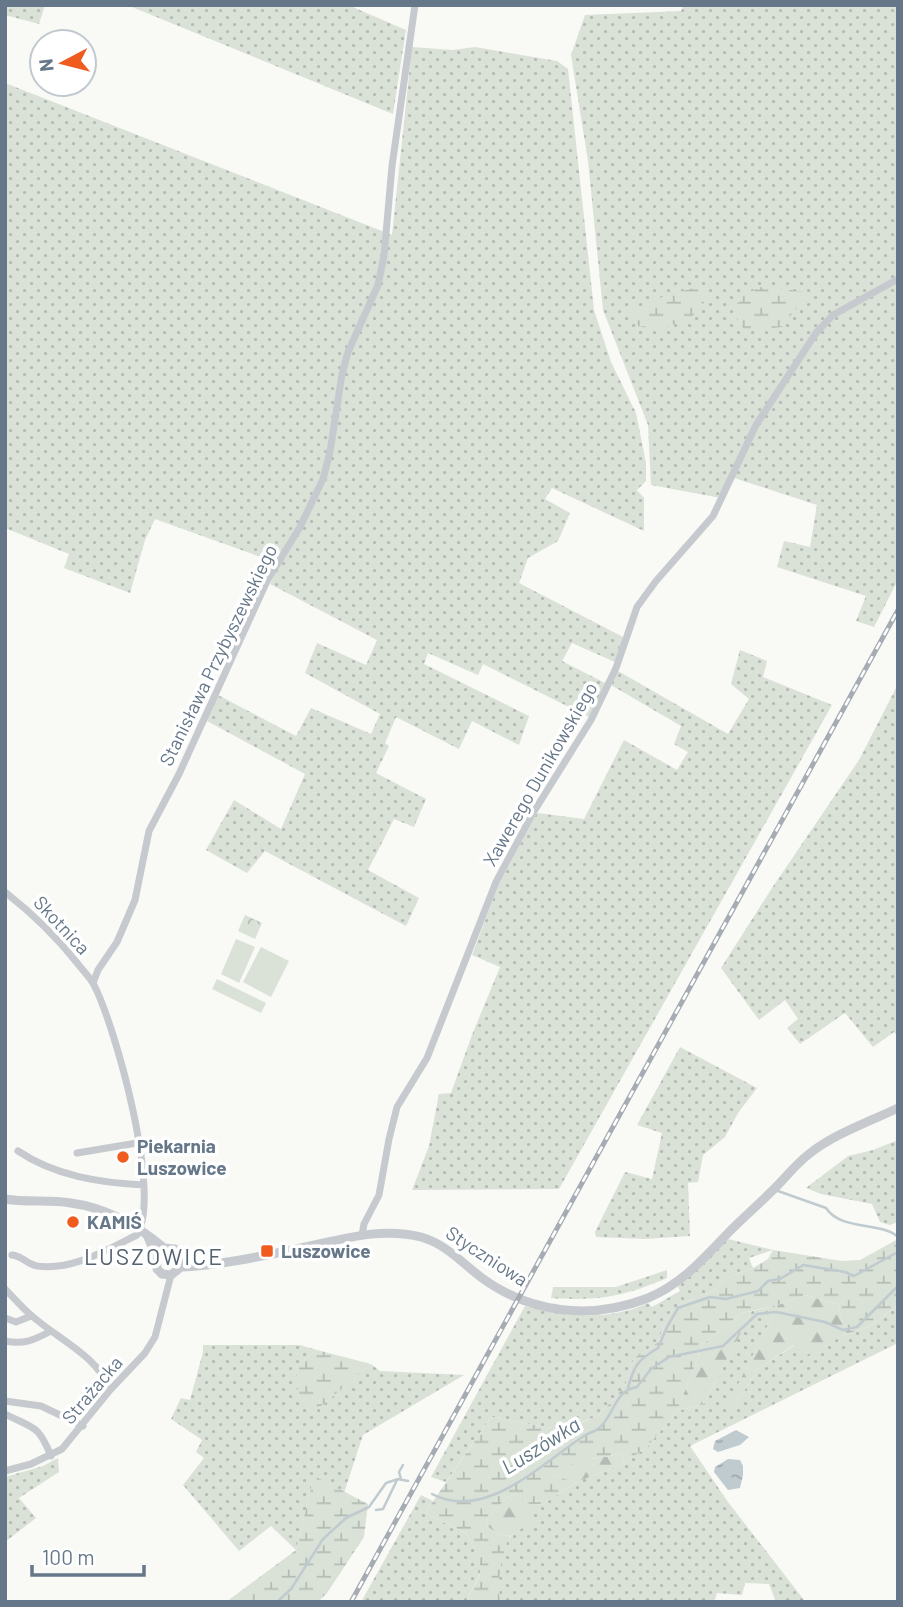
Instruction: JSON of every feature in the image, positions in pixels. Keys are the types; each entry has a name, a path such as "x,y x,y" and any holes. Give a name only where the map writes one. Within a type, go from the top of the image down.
{"street":[{"name":"Stanisława Przybyszewskiego","path":"93,983 98,970 117,942 135,900 149,831 179,774 267,581 300,527 323,479 348,352 377,285 384,256 392,166 415,5"},
{"name":"Xawerego Dunikowskiego","path":"362,1235 364,1224 379,1195 397,1107 427,1058 496,882 533,813 591,720 616,668 637,607 713,516 757,425 816,333 833,315 898,279"},
{"name":"Skotnica","path":"5,892 41,921 93,983"},
{"path":"93,983 127,1079 144,1185 144,1233 156,1256"},
{"name":"Styczniowa","path":"181,1263 201,1265 237,1262 362,1235 400,1234 430,1240 497,1288 517,1298 555,1310 585,1312 622,1306 660,1292 692,1270 808,1155 898,1108"},
{"path":"77,1153 137,1143"},
{"path":"18,1152 65,1175 144,1185"},
{"path":"5,1199 72,1203 112,1213 164,1248 175,1249 181,1263 166,1274 155,1262 156,1256 164,1248"},
{"path":"12,1255 20,1256 32,1265 81,1261 144,1233"},
{"name":"Strażacka","path":"5,1471 51,1457 62,1450 145,1353 155,1337 166,1274"},
{"path":"5,1289 31,1316 99,1371 110,1391"},
{"path":"5,1318 16,1322 31,1316"},
{"path":"5,1341 31,1342 51,1331"},
{"path":"5,1401 41,1406 83,1426"},
{"path":"5,1414 33,1426 43,1436 51,1457"}],"green space":[{"path":"5,5 45,5 39,24 5,15"},
{"path":"127,5 348,5 406,30 393,114"},
{"path":"684,5 898,5 898,580 874,627 856,621 866,596 777,567 784,541 810,547 817,505 731,477 721,498 651,485 648,425 603,310 588,161 571,55 585,15 681,11"},
{"path":"412,47 452,50 475,47 557,61 568,69 594,310 611,362 636,413 646,463 646,481 637,490 644,498 644,531 552,488 545,499 570,513 558,541 528,558 519,583 623,637 615,662 572,643 562,661 605,683 589,717 483,664 478,675 428,653 424,664 529,716 519,745 472,721 459,749 396,717 385,743 389,746 376,773 426,799 414,827 394,819 368,870 419,898 406,926 265,851 247,873 206,850 234,800 281,829 305,774 207,721 218,695 296,736 311,708 371,734 380,714 305,673 317,643 366,665 377,640 270,584 280,564 155,519 145,540 130,593 64,568 69,554 5,528 5,83 28,92 28,98 43,98 392,235"},
{"path":"704,285 706,300 692,317 659,330 638,326 631,311 662,297"},
{"path":"759,287 809,292 782,327 745,331 733,311 742,297"},
{"path":"740,650 767,661 763,677 832,705 559,1189 412,1190 429,1146 439,1094 451,1093 500,967 472,955 498,886 537,813 584,819 624,740 677,770 688,752 674,744 681,726 611,685 618,671 728,734 749,699 731,684"},
{"path":"898,684 898,1036 894,1032 873,1047 845,1013 800,1044 787,1028 798,1019 785,1000 759,1020 721,968 859,760"},
{"path":"245,915 262,923 255,939 238,931"},
{"path":"236,939 255,947 239,983 221,974"},
{"path":"261,947 289,961 271,997 243,982"},
{"path":"217,979 266,1003 261,1013 212,989"},
{"path":"680,1047 757,1088 738,1113 725,1137 703,1155 698,1182 688,1183 690,1236 645,1239 596,1237 595,1232 625,1172 652,1179 662,1133 637,1125"},
{"path":"898,1140 898,1222 890,1225 880,1222 872,1204 821,1194 806,1188 848,1156"},
{"path":"728,1239 773,1250 749,1258 753,1268 727,1278 713,1291 680,1304 670,1313 657,1343 634,1358 625,1386 599,1415 573,1426 551,1428 491,1417 446,1482 431,1477 525,1306 571,1315 618,1313 648,1303 652,1307 680,1291 678,1287"},
{"path":"898,1239 898,1305 869,1327 846,1334 838,1304 805,1295 778,1305 742,1313 703,1344 677,1411 647,1447 624,1463 622,1454 584,1460 553,1471 554,1476 577,1482 543,1504 531,1505 516,1494 507,1497 486,1520 488,1527 498,1534 510,1536 500,1568 500,1602 466,1602 480,1575 480,1561 467,1534 425,1513 491,1417 551,1428 574,1426 599,1415 625,1386 634,1358 657,1343 670,1313 680,1304 713,1291 727,1278 753,1268 768,1259 773,1250 842,1261 860,1260"},
{"path":"667,1270 667,1278 637,1290 597,1298 551,1298 553,1287 616,1287"},
{"path":"805,1295 838,1304 846,1334 805,1356 794,1345 759,1368 735,1405 727,1406 778,1305"},
{"path":"778,1305 728,1405 735,1405 759,1368 795,1345 806,1355 846,1334 869,1327 898,1305 898,1343 690,1446 728,1502 804,1600 776,1602 769,1584 745,1583 742,1595 717,1593 714,1602 500,1602 499,1576 503,1549 512,1535 531,1522 531,1505 543,1504 577,1482 624,1463 647,1447 677,1411 704,1404 752,1311"},
{"path":"752,1311 704,1404 677,1411 703,1344 742,1313"},
{"path":"203,1345 300,1345 317,1350 296,1366 313,1413 371,1364 380,1371 464,1375 363,1435 344,1493 314,1477 296,1550 271,1526 239,1551 183,1485 204,1458 196,1452 202,1440 171,1419 181,1398 190,1400"},
{"path":"317,1350 371,1364 313,1413 294,1390 303,1387 295,1378 298,1372 296,1366"},
{"path":"622,1454 624,1463 577,1482 554,1476 552,1471 584,1460"},
{"path":"58,1458 59,1472 19,1498 36,1518 5,1542 5,1477 43,1466"},
{"path":"314,1476 368,1504 364,1537 327,1593 318,1602 226,1602 296,1550"},
{"path":"516,1494 531,1505 532,1522 510,1536 498,1534 488,1527 486,1520 507,1497"},
{"path":"421,1495 433,1501 425,1513 467,1534 480,1561 480,1574 466,1602 361,1602"}],"water":[{"path":"736,1430 749,1437 740,1445 718,1452 713,1449 715,1441"},
{"path":"728,1459 740,1460 743,1466 740,1488 728,1490 714,1472 715,1467"}],"waterway":[{"path":"778,1191 826,1208 841,1220 881,1229 898,1237"},
{"path":"628,1388 635,1368 658,1348 678,1308 710,1297 726,1299 758,1291 768,1281 780,1279 803,1265 854,1276 898,1252"},
{"name":"Luszówka","path":"432,1494 452,1501 473,1501 512,1486 598,1429 623,1393 637,1387 651,1369 669,1357 723,1346 757,1314 776,1312 825,1322 843,1330 857,1327 898,1286"},
{"path":"401,1479 399,1472 403,1465"},
{"path":"277,1602 291,1589 323,1539 346,1518 369,1507 386,1483 398,1479 408,1481"},
{"path":"376,1510 383,1509 397,1480"}],"railway":[{"path":"351,1602 898,610"}],"place":[{"name":"Piekarnia Luszowice","path":"123,1157"},
{"name":"KAMIŚ","path":"73,1222"},
{"name":"Luszowice","path":"267,1251"}],"district":[{"name":"LUSZOWICE","path":"154,1257"}]}
